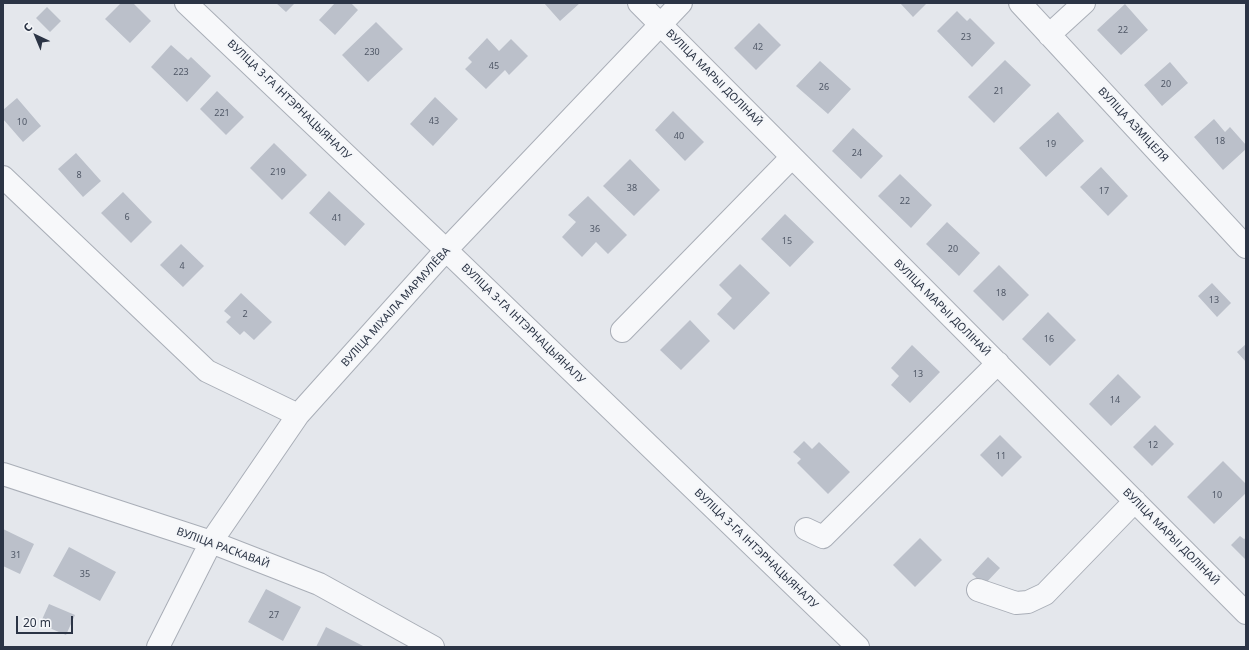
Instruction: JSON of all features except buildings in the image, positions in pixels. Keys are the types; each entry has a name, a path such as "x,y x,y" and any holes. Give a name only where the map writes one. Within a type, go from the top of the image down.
{"street":[{"name":"ВУЛІЦА МАРЫІ ДОЛІНАЙ","path":"639,3 1246,613"},
{"name":"ВУЛІЦА МІХАІЛА МАРМУЛЁВА","path":"158,647 211,542 298,416 446,250 681,3"},
{"name":"ВУЛІЦА АЗМІЦЕЛЯ","path":"1020,3 1246,247"},
{"path":"1049,35 1084,3"},
{"name":"ВУЛІЦА 3-ГА ІНТЭРНАЦЫЯНАЛУ","path":"191,5 858,647"},
{"path":"622,331 792,157"},
{"path":"3,177 207,371 298,416"},
{"path":"806,529 823,537 998,363"},
{"name":"ВУЛІЦА РАСКАВАЙ","path":"3,474 211,542 319,584 433,647"},
{"path":"978,590 1016,603 1028,602 1045,594 1135,501"}]}
